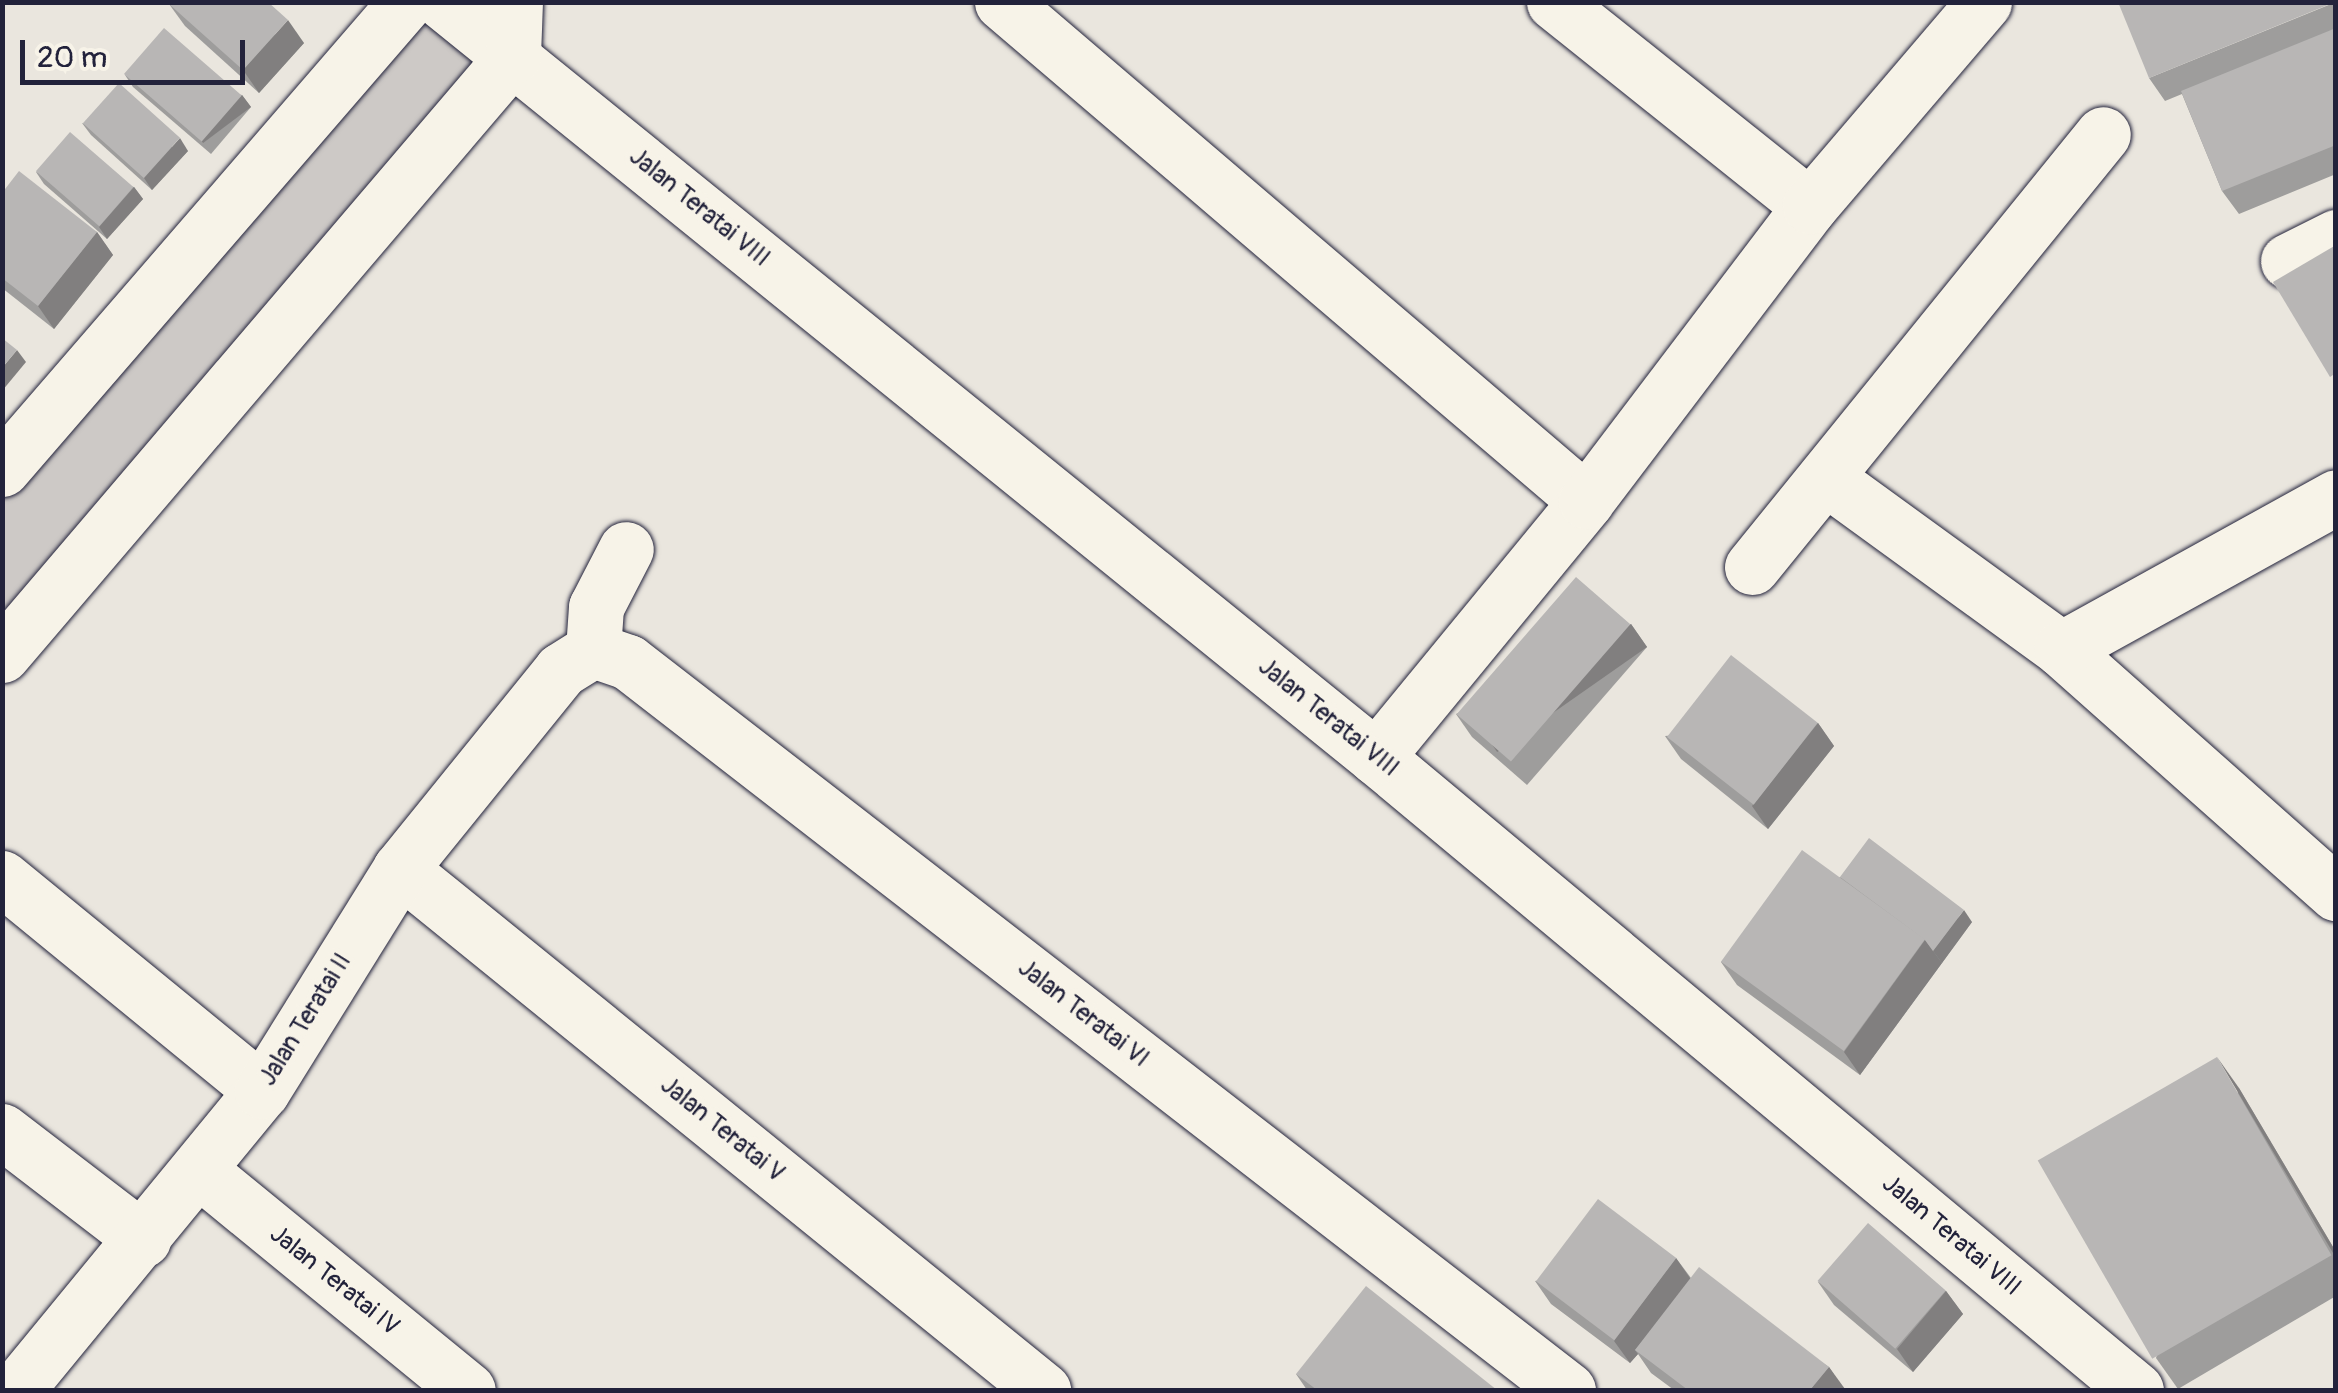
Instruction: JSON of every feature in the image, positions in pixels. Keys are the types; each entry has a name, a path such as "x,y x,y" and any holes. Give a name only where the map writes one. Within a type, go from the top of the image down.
{"street":[{"path":"2,468 406,2"},
{"name":"Jalan Teratai VIII","path":"443,2 1376,757 2110,1383"},
{"path":"2,655 513,56 515,2"},
{"path":"1002,2 1586,502"},
{"path":"1554,2 1810,206"},
{"path":"1376,757 1586,502 1810,206 1984,2"},
{"path":"1752,567 2104,134"},
{"path":"1826,478 2061,648 2336,892"},
{"path":"2061,648 2336,497"},
{"path":"593,650 596,607 626,549"},
{"name":"Jalan Teratai II","path":"16,1390 262,1091 400,869 561,670 593,650"},
{"name":"Jalan Teratai VI","path":"593,650 628,662 1568,1390"},
{"name":"Jalan Teratai V","path":"400,869 1043,1390"},
{"path":"2,878 262,1091"},
{"path":"2,1130 143,1239"},
{"name":"Jalan Teratai IV","path":"200,1171 468,1390"}],"shaded area":[{"path":"406,3 515,3 513,56 3,655 3,469"}],"building":[{"path":"170,2 268,2 288,20 243,70"},
{"path":"2118,2 2335,2 2149,78"},
{"path":"164,28 242,96 202,142 124,74"},
{"path":"2336,28 2336,145 2222,191 2181,91"},
{"path":"119,83 180,138 144,178 83,123"},
{"path":"70,132 133,187 99,226 36,171"},
{"path":"19,171 97,232 38,306 2,278 2,193"},
{"path":"2336,245 2336,373 2330,377 2273,282"},
{"path":"2,338 17,350 2,368"},
{"path":"1576,577 1630,624 1511,762 1457,714"},
{"path":"1731,655 1818,723 1754,805 1667,737"},
{"path":"1869,838 1964,910 1933,951 1925,940 1840,877"},
{"path":"1802,850 1925,939 1844,1051 1721,962"},
{"path":"2217,1057 2332,1255 2152,1359 2038,1160"},
{"path":"1598,1199 1676,1258 1614,1340 1536,1281"},
{"path":"1868,1223 1946,1291 1895,1349 1817,1281"},
{"path":"1699,1267 1829,1367 1810,1390 1688,1390 1635,1350"},
{"path":"1366,1286 1497,1390 1317,1390 1296,1374"}]}
